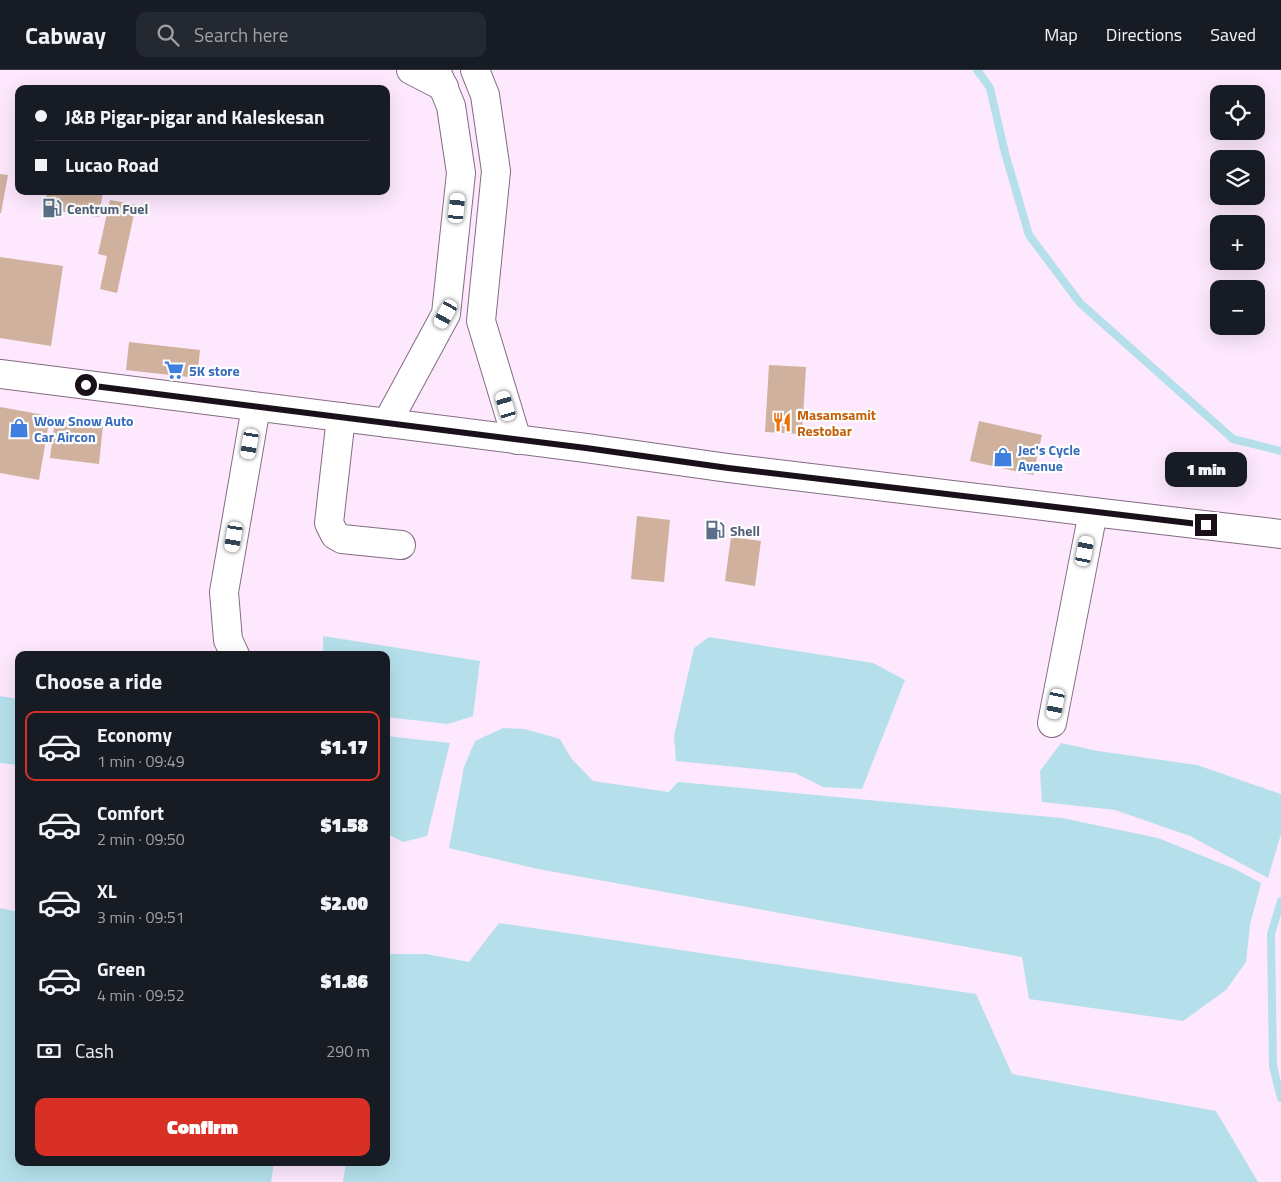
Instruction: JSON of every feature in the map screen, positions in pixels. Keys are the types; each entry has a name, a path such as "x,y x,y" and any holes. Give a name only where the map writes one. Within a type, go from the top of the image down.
{"main road":[{"path":"387,423 446,314 461,173 452,106 440,79 411,70"},
{"path":"475,70 485,95 496,171 481,321 517,440"},
{"path":"446,314 481,321"},
{"path":"0,374 728,468 1281,534"},
{"path":"233,651 228,640 224,592 256,406"},
{"path":"341,417 329,523 335,535 342,539 401,545"},
{"path":"1052,723 1093,512"}],"water":[{"path":"323,636 480,661 473,716 448,724 390,717 390,651 323,651"},
{"path":"709,637 873,663 905,680 862,789 823,787 795,773 676,761 674,736 694,648"},
{"path":"0,696 15,698 15,765 0,763"},
{"path":"503,728 525,729 560,739 571,758 593,781 669,792 678,782 1062,818 1158,838 1235,869 1261,883 1250,925 1246,962 1226,990 1183,1021 1029,999 1022,957 538,869 449,848 464,767 475,741"},
{"path":"390,736 450,743 427,836 403,842 390,835"},
{"path":"1061,743 1098,751 1197,765 1281,794 1281,834 1268,878 1190,836 1115,810 1042,802 1040,771"},
{"path":"0,908 15,911 15,1166 274,1166 271,1182 0,1182"},
{"path":"499,923 976,994 1012,1074 1216,1111 1258,1182 343,1182 346,1166 390,1166 390,954 426,954 469,962"}],"building":[{"path":"0,174 8,175 1,213 0,213"},
{"path":"46,195 103,195 99,217 44,209"},
{"path":"110,200 136,205 117,293 100,289 107,256 98,254"},
{"path":"0,257 63,266 51,346 0,338"},
{"path":"129,342 200,350 197,378 126,370"},
{"path":"769,365 806,367 802,434 765,432"},
{"path":"0,407 50,416 39,480 0,473"},
{"path":"55,419 103,425 99,464 50,458"},
{"path":"979,421 1042,435 1033,475 970,461"},
{"path":"637,516 670,520 664,582 631,579"},
{"path":"731,537 761,541 755,586 725,581"}],"waterway":[{"path":"977,70 990,88 1005,153 1029,235 1080,303 1233,439 1281,451"},
{"path":"1281,901 1271,934 1273,1066 1281,1098"}],"place":[{"name":"Centrum Fuel","path":"52,208"},
{"name":"5K store","path":"174,370"},
{"name":"Masamsamit Restobar","path":"782,422"},
{"name":"Wow Snow Auto Car Aircon","path":"19,428"},
{"name":"Jec's Cycle Avenue","path":"1003,457"},
{"name":"Shell","path":"715,530"}],"route":[{"path":"86,385 586,448 728,468 1206,525"}]}
